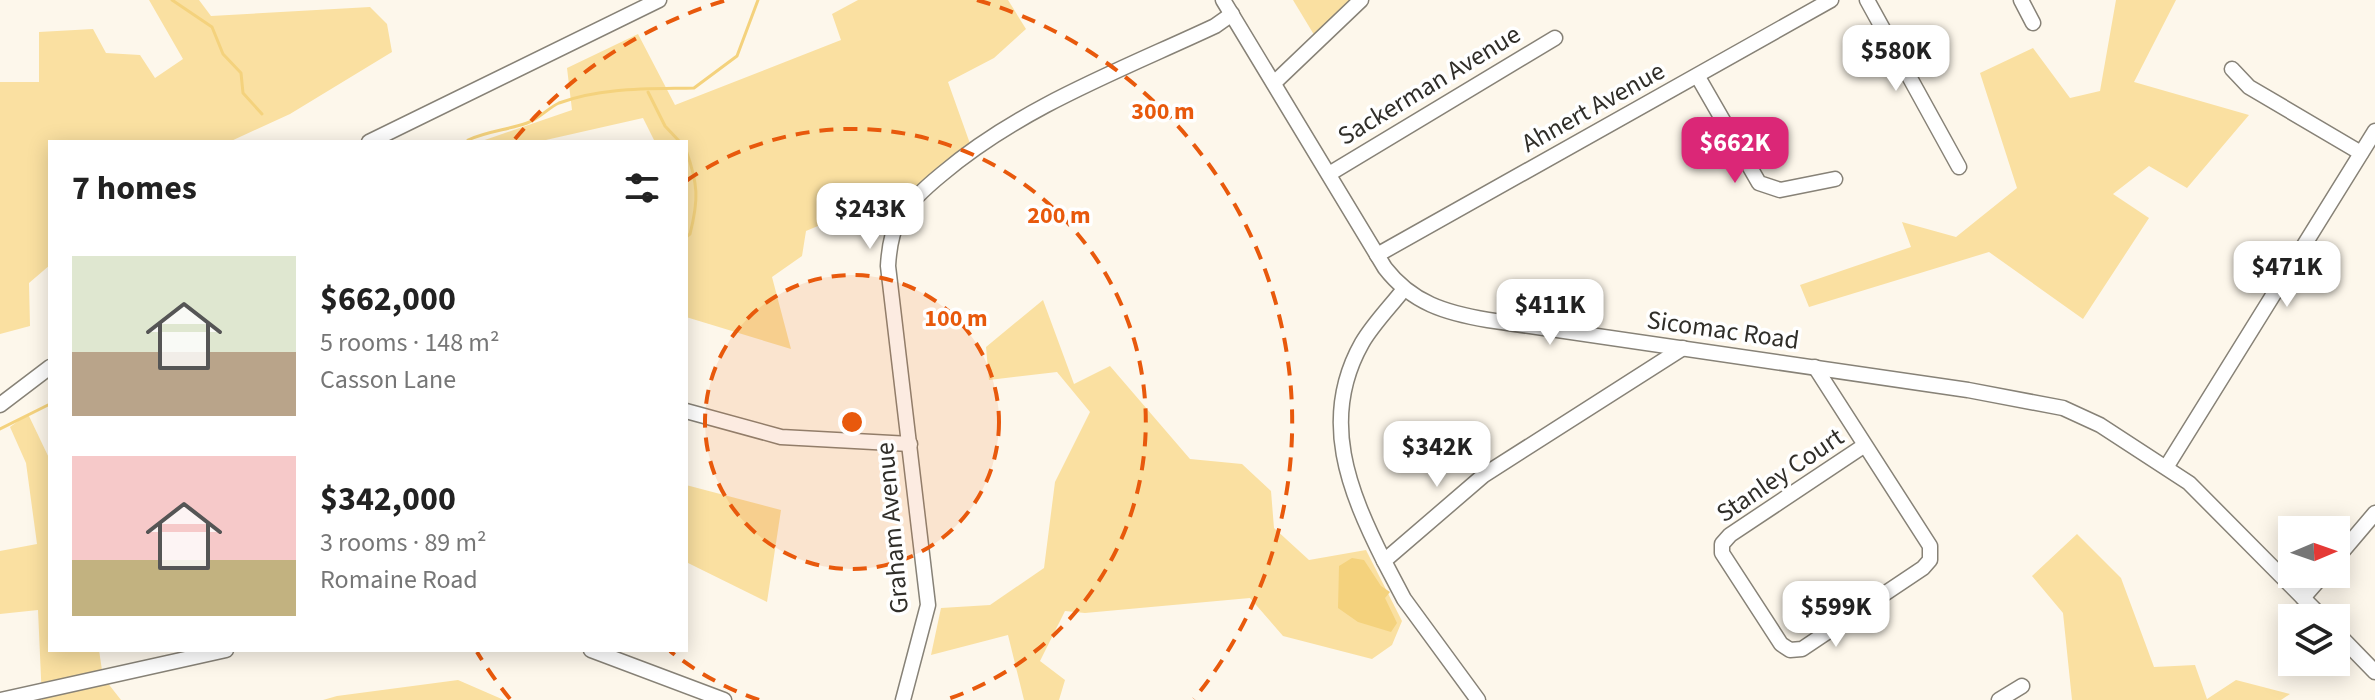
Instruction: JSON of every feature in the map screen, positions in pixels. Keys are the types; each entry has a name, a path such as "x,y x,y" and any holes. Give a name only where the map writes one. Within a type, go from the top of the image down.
{"street":[{"path":"373,140 659,0"},
{"name":"Sicomac Road","path":"1223,0 1377,255 1404,289 1449,313 2031,400 2090,420 2167,466 2209,501 2309,604"},
{"path":"1274,83 1361,0"},
{"name":"Ahnert Avenue","path":"1377,255 1831,0"},
{"path":"1867,0 1959,167"},
{"path":"2021,0 2033,23"},
{"name":"Graham Avenue","path":"903,700 928,605 888,266 890,240 905,211 976,145 1012,123 1215,26 1232,14"},
{"name":"Sackerman Avenue","path":"1329,174 1555,38"},
{"path":"2232,69 2249,87 2361,153"},
{"path":"1698,77 1759,183 1780,190 1835,179"},
{"path":"2167,466 2375,131"},
{"path":"1404,289 1360,346 1346,383 1341,416 1345,470 1350,487 1404,599 1478,700"},
{"path":"1384,561 1472,484 1683,348"},
{"name":"Stanley Court","path":"1815,367 1930,546 1930,560 1923,568 1802,649 1790,650 1781,644 1722,553 1722,544 1865,445"},
{"path":"0,405 48,369"},
{"path":"688,412 781,437 910,444"},
{"path":"2350,542 2375,513"},
{"path":"2303,598 2312,588"},
{"path":"2350,646 2375,672"},
{"path":"1,700 217,652"},
{"path":"596,652 724,700"},
{"path":"1999,700 2022,686"}],"shaded area":[{"path":"149,0 199,0 211,16 370,7 387,24 392,52 290,114 233,140 48,140 48,267 29,283 30,326 0,334 0,82 39,82 39,32 93,29 106,53 140,55 155,78 183,59"},
{"path":"858,0 1008,0 1026,29 994,58 948,82 973,152 897,217 870,204 806,231 802,256 772,277 791,349 688,318 688,140 654,140 643,118 546,140 485,140 572,110 567,68 638,34 675,105 841,40 832,14"},
{"path":"1293,0 1357,0 1316,38"},
{"path":"2116,0 2176,0 2134,82 2249,115 2187,188 2149,166 2113,194 2149,218 2083,319 1989,252 1809,307 1800,285 1911,247 1902,222 1956,237 2017,188 1980,73 2033,48 2070,98 2100,91"},
{"path":"1043,300 1074,384 1110,366 1190,459 1242,464 1271,491 1274,528 1309,560 1366,550 1402,621 1392,645 1372,659 1283,636 1250,598 1085,613 1065,611 1040,661 1065,680 1059,700 1024,700 1008,635 931,655 941,608 990,605 1044,568 1055,482 1090,412 1057,372 989,380 986,347"},
{"path":"28,414 48,456 48,652 99,652 103,677 121,700 42,700 38,610 0,614 0,551 37,544 26,463 10,427"},
{"path":"688,486 781,510 767,602 688,563"},
{"path":"2077,534 2121,578 2154,667 2195,665 2207,699 2236,680 2290,694 2281,700 2072,700 2063,613 2032,576"},
{"path":"1352,558 1364,560 1381,586 1390,592 1385,598 1397,623 1391,632 1358,622 1338,608 1339,566"},
{"path":"458,680 504,700 323,700 337,696"}],"waterway":[{"path":"172,0 212,27 223,54 241,73 243,93 262,114"},
{"path":"468,140 527,123 559,103 592,94 694,88 737,56 758,0"},
{"path":"648,92 665,126 678,140"},
{"path":"688,157 696,192 693,222 688,236"},
{"path":"0,429 48,405"}]}
